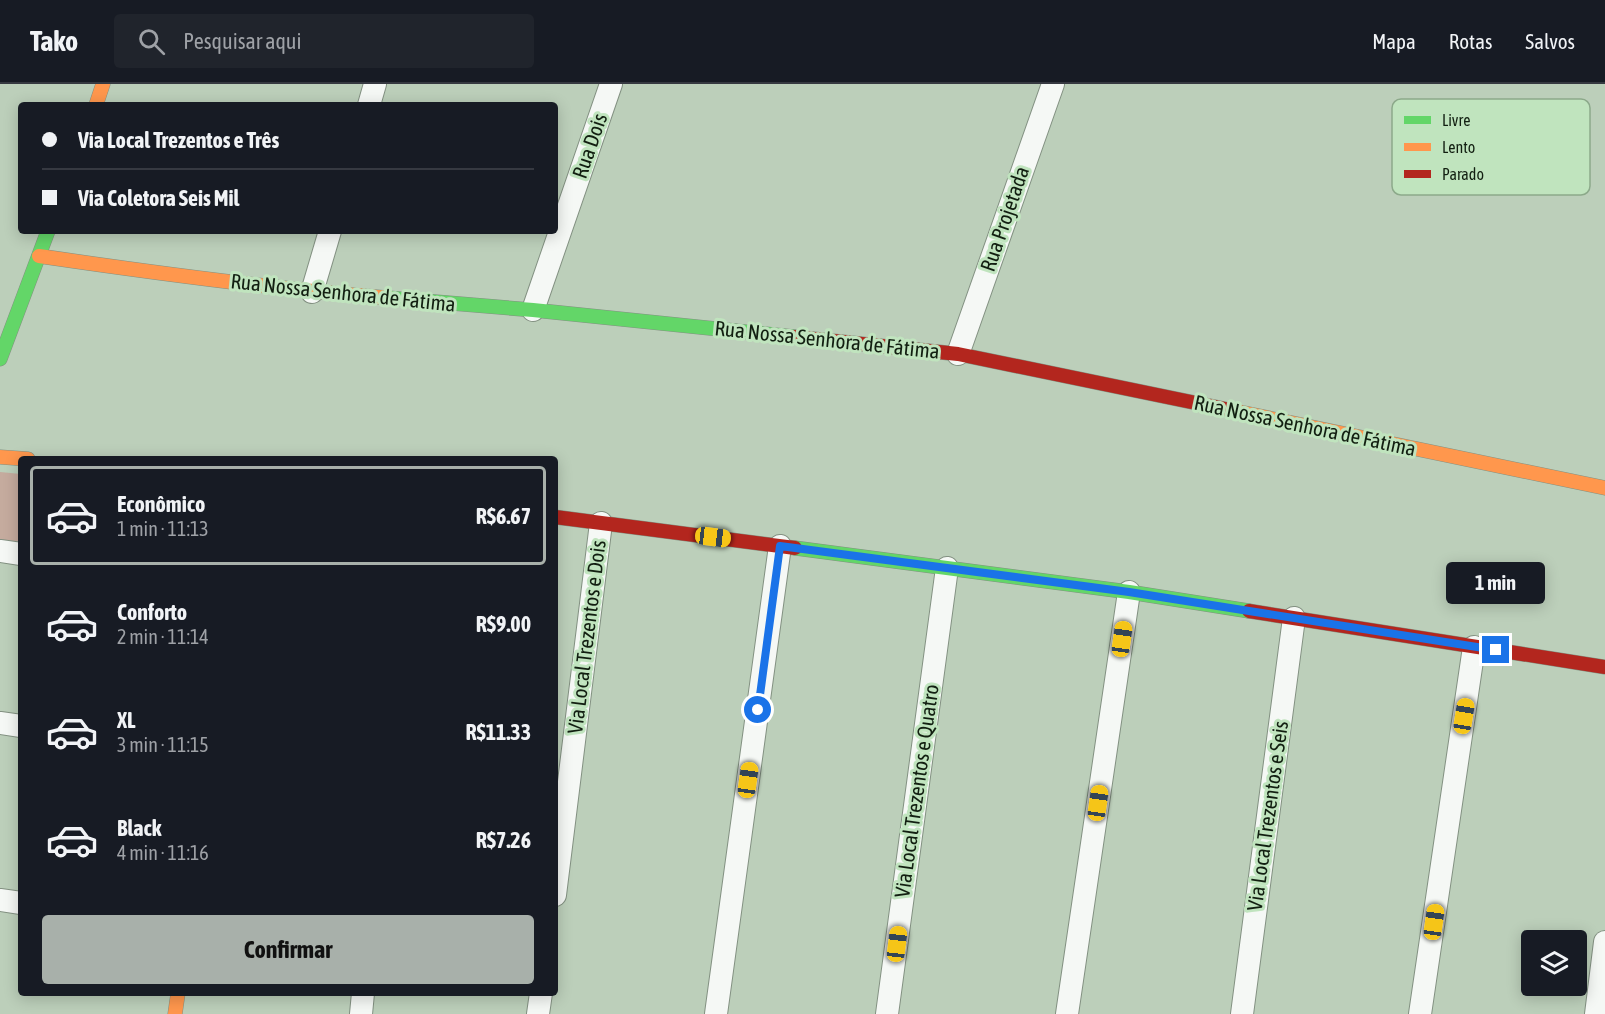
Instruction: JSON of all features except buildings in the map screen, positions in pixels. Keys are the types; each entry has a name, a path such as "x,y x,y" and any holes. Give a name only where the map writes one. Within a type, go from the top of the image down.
{"street":[{"path":"97,102 103,84"},
{"path":"370,102 375,84"},
{"name":"Rua Dois","path":"532,310 611,84"},
{"name":"Rua Projetada","path":"958,354 1053,84"},
{"path":"0,359 47,234"},
{"path":"312,291 329,234"},
{"name":"Rua Nossa Senhora de Fátima","path":"39,256 148,272 312,291 532,310 958,354 1605,488"},
{"path":"0,457 18,458"},
{"path":"558,517 1129,592 1605,668"},
{"name":"Via Local Trezentos e Dois","path":"558,871 601,523"},
{"path":"716,1014 780,546"},
{"path":"0,551 18,554"},
{"name":"Via Local Trezentos e Quatro","path":"887,1014 947,568"},
{"path":"1067,1014 1129,592"},
{"name":"Via Local Trezentos e Seis","path":"1242,1014 1294,618"},
{"path":"1420,1014 1474,647"},
{"path":"0,723 18,726"},
{"path":"0,900 18,903"},
{"path":"1596,1014 1605,942"},
{"path":"175,1014 178,996"},
{"path":"361,1014 363,996"},
{"path":"538,1014 541,996"}],"shaded area":[{"path":"0,472 18,474 18,542 0,540"}],"traffic: fast":[{"path":"0,359 47,234"},
{"path":"389,298 533,310 795,337"},
{"path":"795,548 1129,592 1249,611"}],"traffic: slow":[{"path":"97,102 103,84"},
{"path":"39,256 214,280 389,298"},
{"path":"1230,410 1605,488"},
{"path":"0,457 18,458"},
{"path":"175,1014 178,996"}],"traffic: jam":[{"path":"795,337 958,354 1230,410"},
{"path":"558,517 795,548"},
{"path":"1249,611 1605,667"}],"route":[{"path":"758,710 780,546 1129,592 1496,650"}]}
